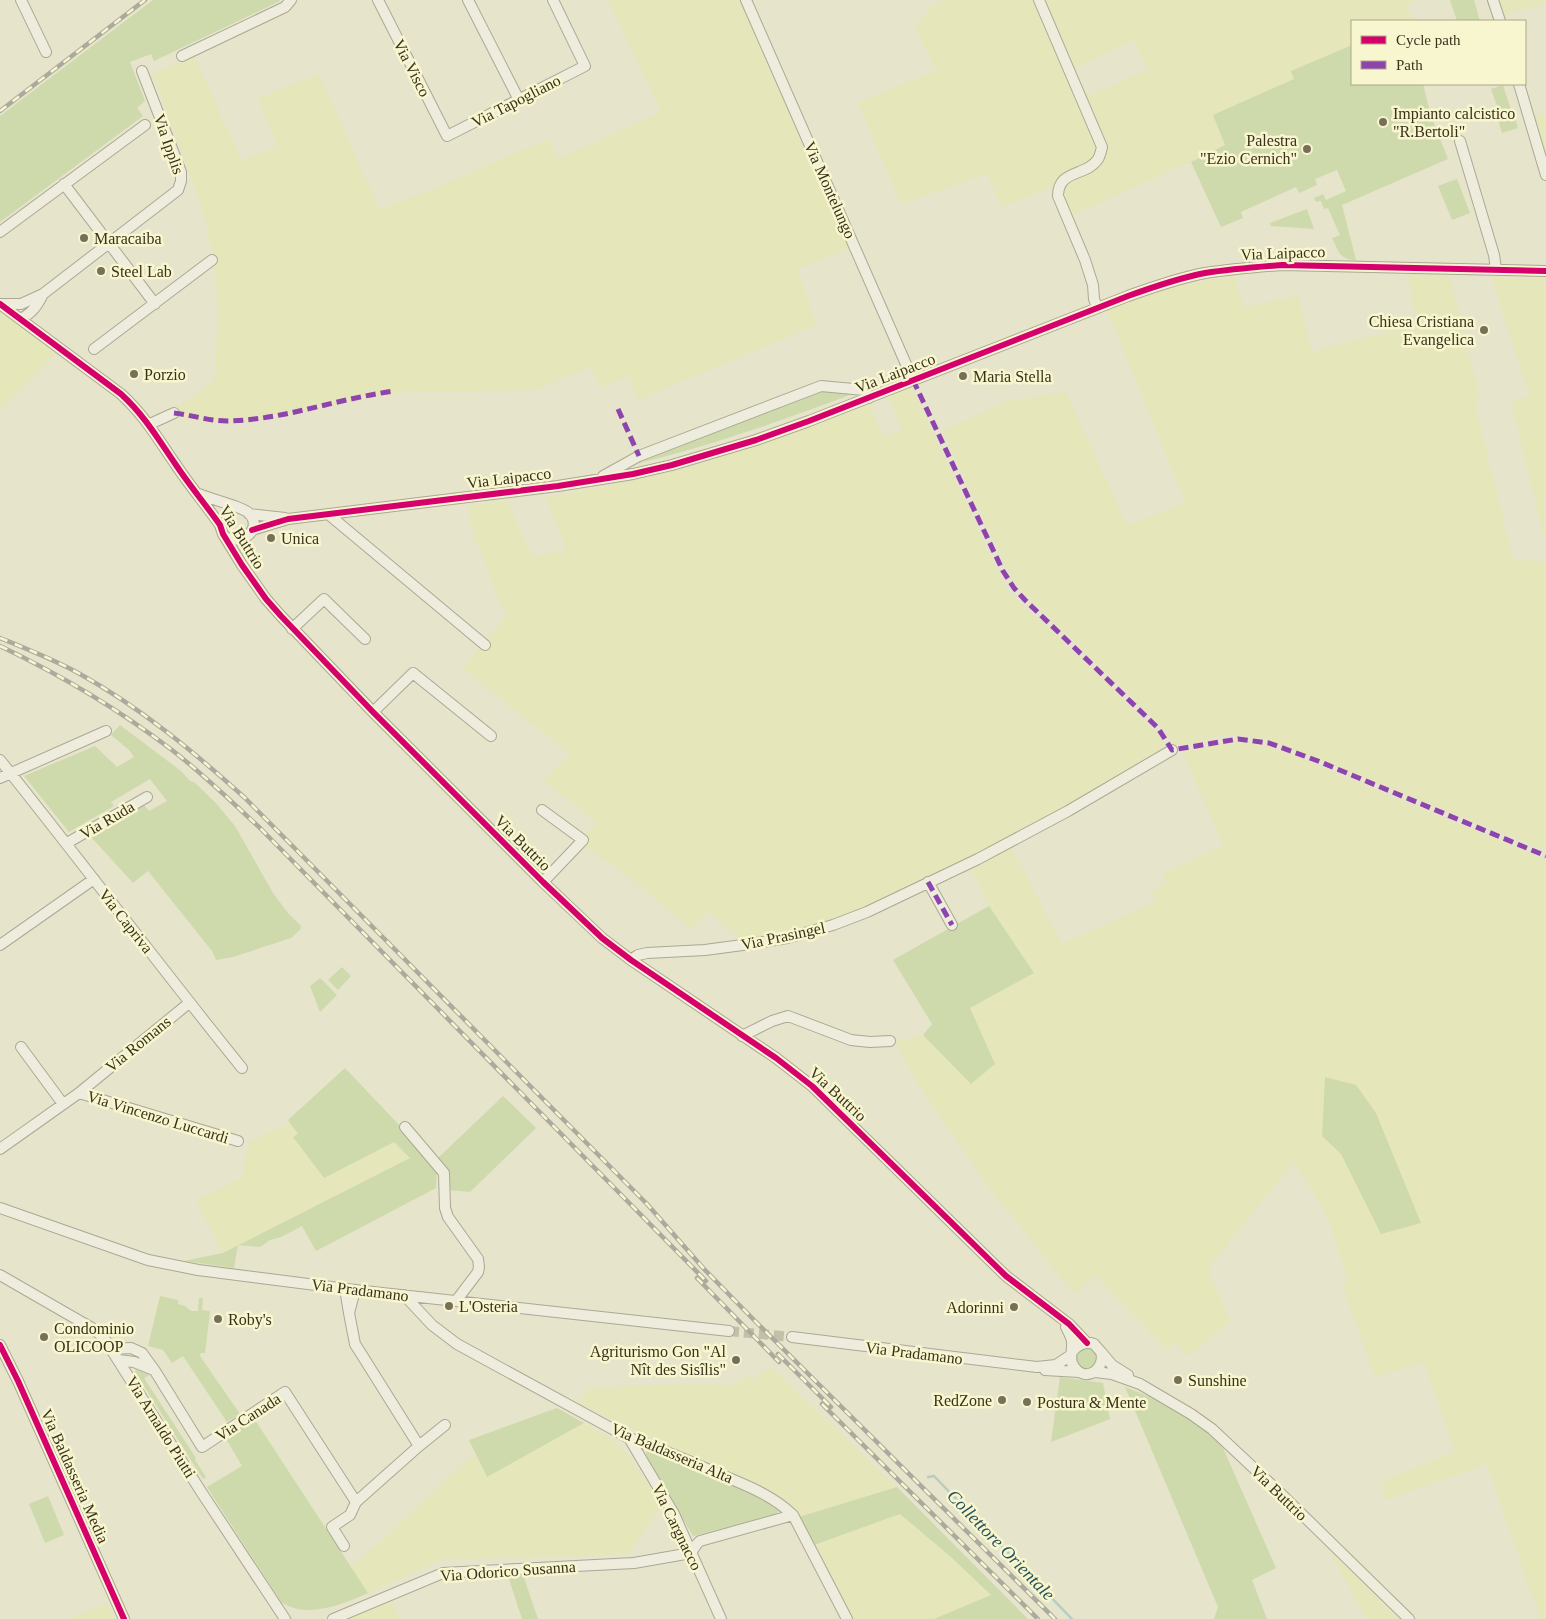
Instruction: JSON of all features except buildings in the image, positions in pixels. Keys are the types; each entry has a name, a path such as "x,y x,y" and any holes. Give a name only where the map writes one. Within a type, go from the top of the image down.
{"street":[{"path":"21,0 46,52"},
{"path":"182,56 285,7 291,0"},
{"name":"Via Visco","path":"378,0 446,136"},
{"path":"468,0 519,100"},
{"name":"Via Tapogliano","path":"446,136 584,66 553,0"},
{"name":"Via Montelungo","path":"746,0 913,380"},
{"path":"1039,0 1102,147 1099,158 1090,166 1063,179 1058,186 1058,196 1093,285 1094,299 1097,307"},
{"path":"1493,0 1500,20"},
{"name":"Via Ipplis","path":"21,319 31,314 32,305 43,294 178,190 181,181 180,168 142,71"},
{"path":"1519,85 1546,175"},
{"name":"Via Ipplis","path":"0,232 145,124"},
{"path":"1460,141 1494,255 1496,269"},
{"path":"64,184 155,304"},
{"path":"94,349 212,260"},
{"name":"Via Laipacco","path":"252,530 288,519 558,486 633,474 708,456 869,398 1097,307 1170,282 1205,274 1242,268 1282,265 1546,271"},
{"path":"0,304 32,305 39,332"},
{"name":"Via Buttrio","path":"0,304 121,394 139,411 220,525 239,561 266,599 373,712 543,882 602,938 631,960 776,1058 812,1086 1006,1276 1069,1324 1087,1343 1094,1344 1112,1365 1137,1383 1191,1414 1220,1435 1409,1619"},
{"name":"Via Laipacco","path":"595,480 639,456 821,386 864,390 869,398"},
{"path":"150,424 174,413"},
{"name":"Via Buttrio","path":"196,492 245,510 249,514 253,522 252,530 246,537 234,540 226,537"},
{"name":"Via Buttrio","path":"220,525 224,514 231,509 237,508"},
{"name":"Via Laipacco","path":"249,514 288,519"},
{"path":"328,514 485,645"},
{"name":"Via Buttrio","path":"239,561 242,539"},
{"path":"292,628 324,599 365,639"},
{"path":"373,712 413,674 491,736"},
{"path":"0,778 106,731"},
{"name":"Via Prasingel","path":"631,960 638,955 648,953 727,948 821,930 866,912 969,863 1068,811 1172,750"},
{"name":"Via Capriva","path":"0,760 242,1068"},
{"name":"Via Ruda","path":"67,843 147,797"},
{"path":"542,810 583,840 543,882"},
{"path":"0,945 94,879"},
{"path":"928,882 952,925"},
{"name":"Via Romans","path":"0,1148 79,1093 189,1002"},
{"path":"742,1036 772,1021 788,1016 851,1040 870,1042 890,1041"},
{"path":"21,1047 64,1104"},
{"name":"Via Vincenzo Luccardi","path":"79,1093 238,1141"},
{"path":"405,1127 444,1174 446,1182 445,1208 448,1217 479,1263 478,1272 456,1301"},
{"name":"Via Pradamano","path":"0,1208 148,1260 171,1265 350,1290 729,1330"},
{"name":"Via Arnaldo Piutti","path":"0,1276 92,1328 104,1338 113,1349 200,1490 288,1618"},
{"path":"350,1290 349,1313 355,1344 419,1446"},
{"name":"Via Baldasseria Alta","path":"404,1295 432,1325 457,1344 629,1438 652,1445 757,1490 778,1501 793,1515 847,1619"},
{"name":"Via Buttrio","path":"1061,1319 1071,1336 1072,1363 1079,1372 1087,1374 1095,1372 1112,1374 1137,1383"},
{"name":"Via Pradamano","path":"792,1337 1048,1370 1079,1372"},
{"path":"1072,1354 1078,1345 1087,1343"},
{"name":"Via Baldasseria Media","path":"0,1345 18,1381 124,1619"},
{"name":"Via Canada","path":"113,1349 131,1348 142,1353 202,1447 285,1392 356,1502"},
{"path":"1095,1372 1102,1363 1101,1352"},
{"name":"Via Pradamano","path":"1037,1368 1056,1365 1072,1354"},
{"path":"119,1360 134,1362 155,1371"},
{"path":"344,1546 332,1527 350,1515 356,1502 445,1425"},
{"name":"Via Cargnacco","path":"629,1438 674,1514 721,1619"},
{"path":"691,1553 700,1541 793,1515"},
{"name":"Via Odorico Susanna","path":"333,1619 443,1573 634,1563 691,1553"}],"green space":[{"path":"153,0 280,1 154,61 151,54 130,62 145,101 137,108 143,116 0,222 0,116"},
{"path":"608,0 740,0 768,65 853,246 798,269 816,325 638,400 628,376 601,387 591,367 535,390 405,392 257,420 226,423 201,422 162,414 191,399 215,377 218,303 212,250 205,221 153,74 194,56 242,161 277,146 258,98 319,74 379,209 434,189 548,139 558,159 661,112"},
{"path":"946,0 1415,0 1411,2 1408,8 1412,19 1351,20 1351,45 1291,71 1294,79 1213,115 1226,145 1065,219 1052,187 1002,207 987,173 901,204 858,102 936,71 915,27 931,6","holes":["1134,40 1148,70 1088,96 1074,68"]},
{"path":"1450,0 1474,0 1480,20 1457,20"},
{"path":"1498,0 1546,0 1546,4 1503,15"},
{"path":"1351,45 1351,85 1423,85 1431,116 1448,159 1342,205 1356,260 1350,260 1340,254 1332,238 1340,235 1328,208 1324,209 1321,201 1316,202 1314,198 1323,194 1326,200 1346,191 1337,170 1315,179 1317,185 1299,193 1296,187 1241,212 1243,218 1221,227 1191,162 1225,145 1213,115 1294,79 1291,71"},
{"path":"1503,85 1511,110 1500,114 1491,89"},
{"path":"1513,112 1518,128 1502,133 1497,117"},
{"path":"1546,113 1546,163 1534,117"},
{"path":"1457,179 1470,213 1452,220 1438,186"},
{"path":"1307,209 1314,229 1271,226 1270,223"},
{"path":"1408,274 1450,277 1479,394 1476,408 1513,559 1546,562 1546,850 1270,740 1249,736 1224,735 1175,746 1166,730 1019,588 1007,569 943,431 1007,401 1066,392 1127,525 1186,503 1107,310 1175,287 1234,275 1244,307 1298,296 1312,352 1417,326"},
{"path":"1492,278 1546,278 1546,545 1511,403 1529,395"},
{"path":"0,307 59,350 0,411"},
{"path":"911,386 998,573 1010,594 1074,652 1157,733 1162,740 1161,751 1140,766 976,856 866,910 825,926 744,942 709,912 690,928 623,872 586,847 584,836 597,822 544,780 570,754 463,669 508,613 502,608 477,543 475,544 468,506 507,501 532,557 567,550 545,497 594,489 680,470 764,443 869,403 883,437 902,430 888,395"},
{"path":"824,391 855,393 719,441 635,464 736,423"},
{"path":"120,725 181,771 190,781 194,782 215,802 235,826 273,893 288,913 301,926 300,930 291,938 233,957 216,960 212,951 148,871 133,883 91,837 144,805 149,811 167,801 150,779 111,802 114,806 69,832 24,776 95,746 117,767 134,757 129,750 111,735"},
{"path":"1242,742 1261,745 1287,753 1546,860 1546,1619 1540,1619 1487,1464 1386,1500 1381,1494 1385,1490 1382,1481 1455,1452 1424,1362 1375,1377 1343,1288 1347,1280 1332,1228 1316,1197 1294,1162 1210,1265 1210,1275 1230,1321 1188,1356 1175,1343 1167,1350 1094,1275 1076,1293 1058,1274 985,1182 918,1084 895,1042 923,1035 971,1084 970,1008 1034,973 989,906 971,867 1010,846 1062,944 1155,902 1151,891 1167,883 1163,874 1223,845 1183,753 1220,744"},
{"path":"989,906 1034,973 970,1008 995,1064 971,1084 923,1035 932,1024 893,960"},
{"path":"342,967 351,976 338,990 328,980"},
{"path":"320,978 337,995 320,1012 310,986"},
{"path":"345,1068 403,1129 437,1172 436,1188 316,1251 302,1226 281,1237 270,1240 260,1247 239,1245 410,1158 394,1142 324,1178 293,1137 298,1134 288,1120"},
{"path":"1325,1077 1356,1085 1376,1113 1421,1223 1381,1234 1341,1154 1322,1136"},
{"path":"503,1096 536,1128 470,1192 449,1190 449,1171 438,1158"},
{"path":"288,1120 298,1134 293,1137 324,1178 394,1142 410,1158 223,1253 196,1200 242,1178 249,1142 286,1125"},
{"path":"238,1245 234,1268 184,1261 223,1253"},
{"path":"160,1296 178,1300 178,1304 185,1306 191,1311 198,1311 199,1298 203,1298 202,1310 210,1311 205,1353 201,1353 200,1356 240,1414 227,1422 183,1356 172,1363 163,1350 148,1346"},
{"path":"1086,1347 1094,1350 1097,1358 1094,1366 1086,1369 1078,1366 1075,1358 1078,1350"},
{"path":"771,1367 897,1487 799,1517 794,1506 764,1487 673,1448 579,1403 587,1389 646,1385 716,1384 733,1386 749,1375 752,1380"},
{"path":"136,1368 151,1374 144,1378 196,1458 195,1460 206,1477 203,1479 135,1372"},
{"path":"1060,1377 1103,1383 1110,1419 1051,1442"},
{"path":"1125,1387 1163,1402 1189,1417 1219,1439 1276,1568 1252,1580 1267,1619 1214,1619 1218,1607"},
{"path":"557,1408 584,1423 487,1477 469,1440"},
{"path":"255,1420 368,1593 336,1606 313,1610 291,1607 281,1602 207,1487 242,1466 226,1439"},
{"path":"584,1423 620,1446 662,1504 628,1554 441,1560 368,1593 351,1568 475,1454 487,1477"},
{"path":"648,1450 725,1479 779,1506 779,1511 774,1515 693,1536 647,1458 646,1453"},
{"path":"897,1487 1028,1619 934,1619 991,1595 951,1557 900,1514 814,1545 799,1517"},
{"path":"48,1496 64,1535 45,1543 29,1504"},
{"path":"899,1514 951,1557 991,1595 934,1619 853,1619 814,1545"},
{"path":"1330,1550 1398,1619 1366,1619"},
{"path":"522,1572 538,1619 522,1619 507,1573"},
{"path":"391,1599 400,1619 346,1619"},
{"path":"107,1603 114,1619 69,1619"}],"waterway":[{"name":"Collettore Orientale","path":"928,1477 934,1476 1072,1619"}],"tunnel":[{"path":"729,1331 792,1337"}],"railway":[{"path":"0,111 145,0"},
{"path":"0,638 41,655 103,687 146,716 245,798 647,1204 704,1269 754,1320 1055,1619"},
{"path":"0,646 67,681 110,707 172,750 217,788 260,828 706,1281"},
{"path":"697,1278 779,1362"},
{"path":"778,1354 831,1407"},
{"path":"822,1404 1038,1619"}],"marked path":[{"path":"913,380 1003,571 1014,588 1158,728 1172,750 1238,739 1269,743 1318,761 1546,856"},
{"path":"174,413 220,421 248,420 395,391"},
{"path":"618,409 639,456"},
{"path":"928,882 952,925"}],"cycle path":[{"path":"252,530 288,519 558,486 633,474 672,465 756,440 809,421 1128,296 1176,280 1205,273 1282,265 1546,271"},
{"path":"0,304 130,402 151,428 181,473 220,525 223,534 242,565 266,599 373,712 543,882 602,938 631,960 776,1058 812,1086 1006,1276 1069,1324 1087,1343"},
{"path":"0,1345 18,1381 124,1619"}],"place":[{"name":"Impianto calcistico \"R.Bertoli\"","path":"1383,122"},
{"name":"Palestra \"Ezio Cernich\"","path":"1307,149"},
{"name":"Maracaiba","path":"84,238"},
{"name":"Steel Lab","path":"101,271"},
{"name":"Chiesa Cristiana Evangelica","path":"1484,330"},
{"name":"Porzio","path":"134,374"},
{"name":"Maria Stella","path":"963,376"},
{"name":"Unica","path":"271,538"},
{"name":"L'Osteria","path":"449,1306"},
{"name":"Adorinni","path":"1014,1307"},
{"name":"Roby's","path":"218,1319"},
{"name":"Condominio OLICOOP","path":"44,1337"},
{"name":"Agriturismo Gon \"Al Nît des Sisîlis\"","path":"736,1360"},
{"name":"Sunshine","path":"1178,1380"},
{"name":"RedZone","path":"1002,1400"},
{"name":"Postura & Mente","path":"1027,1402"}]}
